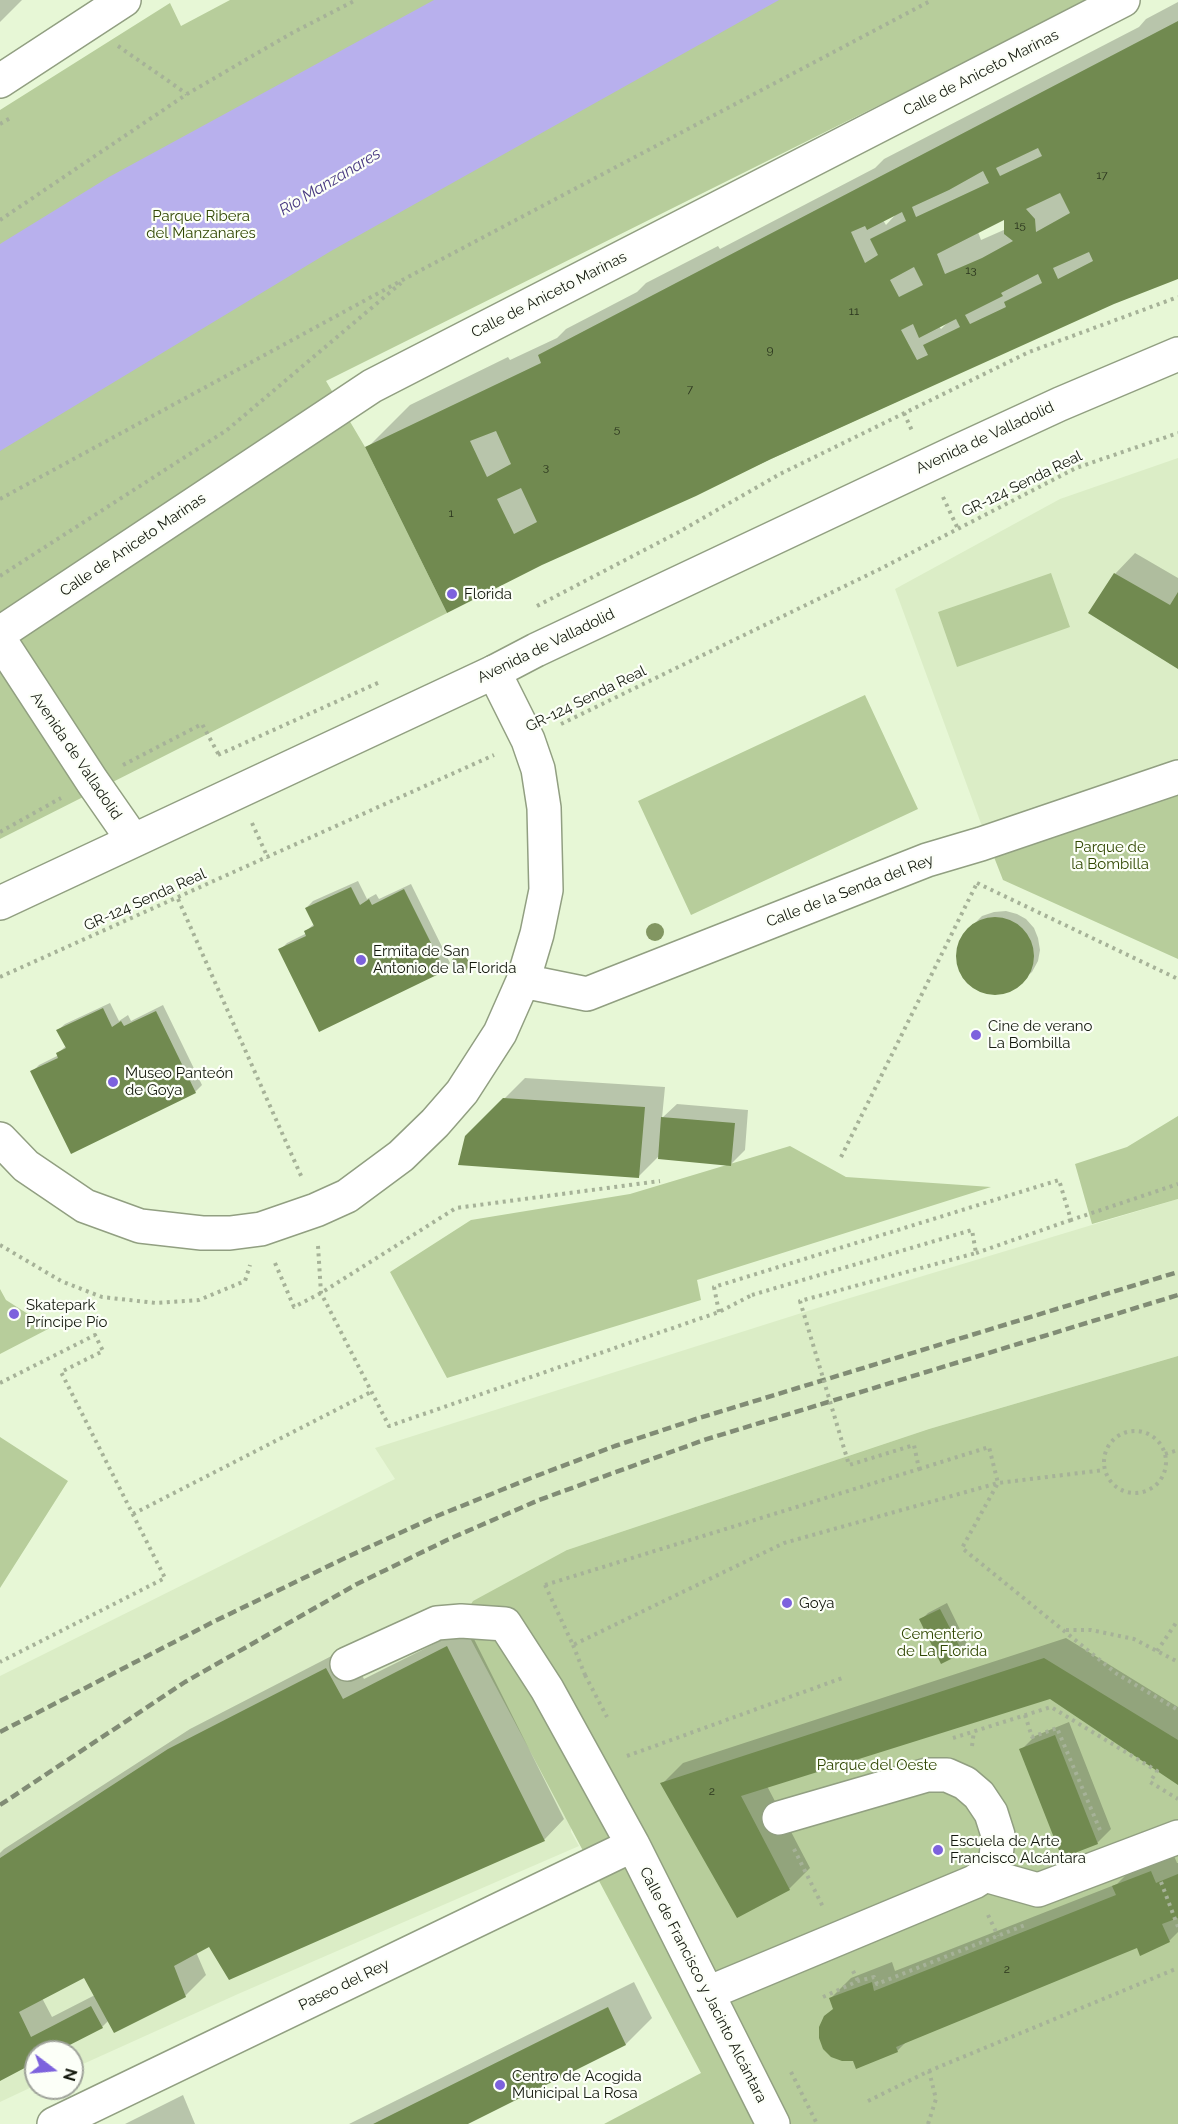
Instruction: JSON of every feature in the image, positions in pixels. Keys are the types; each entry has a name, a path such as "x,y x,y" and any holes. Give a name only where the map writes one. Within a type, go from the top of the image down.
{"street":[{"path":"0,81 124,0"},
{"name":"Calle de Aniceto Marinas","path":"0,633 372,386 1123,0"},
{"name":"Avenida de Valladolid","path":"0,640 133,840 500,684 536,650 1060,404 1178,354"},
{"path":"0,1139 26,1166 58,1190 85,1206 116,1219 150,1227 202,1233 230,1233 261,1229 316,1210 347,1196 401,1156 435,1123 462,1092 481,1065 500,1033 523,981 537,934 546,890 544,808 538,769 528,740 500,684"},
{"name":"Calle de la Senda del Rey","path":"523,981 587,994 927,860 1178,777"},
{"path":"0,903 133,840"},
{"name":"Calle de Francisco y Jacinto Alcántara","path":"347,1665 436,1623 461,1621 505,1624 547,1689 633,1845 773,2124"},
{"path":"708,1993 974,1882 985,1875 996,1858 998,1835 991,1813 966,1783 947,1775 927,1775 779,1818"},
{"path":"985,1875 1038,1890 1178,1837"},
{"name":"Paseo del Rey","path":"54,2124 633,1845"}],"path":[{"path":"0,220 187,94 292,33 356,0"},
{"path":"0,499 408,277 932,0"},
{"path":"117,46 187,94"},
{"path":"0,124 20,111"},
{"path":"0,576 227,429 408,277"},
{"path":"533,609 677,533 780,474 1029,352 1178,297"},
{"name":"GR-124 Senda Real","path":"0,977 528,740 880,570 1076,468 1178,433"},
{"path":"947,508 958,529"},
{"path":"218,755 387,679"},
{"path":"841,1157 987,863 981,844"},
{"path":"927,860 1178,979"},
{"path":"178,899 316,1210 321,1293 389,1426 719,1312 752,1295 972,1230 976,1253"},
{"path":"719,1312 714,1287 1059,1180 1071,1220"},
{"path":"261,1229 294,1307 321,1293 456,1208 660,1181"},
{"path":"919,1469 914,1446 849,1465 800,1301 976,1253 1178,1184"},
{"path":"0,1245 61,1281 102,1297 156,1303 199,1300 245,1281 261,1229"},
{"path":"0,1383 95,1335 103,1351 61,1372 165,1578 0,1662"},
{"path":"133,1514 371,1392"},
{"path":"1137,1431 1155,1438 1165,1454 1164,1476 1148,1492 1137,1494 1117,1489 1104,1470 1105,1451 1118,1436 1127,1432 1137,1431"},
{"path":"1104,1470 998,1483 784,1542 573,1645 544,1585 989,1447 998,1483 962,1548 1066,1630 1117,1674 1178,1710"},
{"path":"1165,1454 1178,1450"},
{"path":"1157,1651 1178,1620"},
{"path":"1066,1630 1090,1630 1134,1639 1178,1662"},
{"path":"627,1756 845,1677"},
{"path":"1025,1715 1032,1737 1057,1728 1114,1863"},
{"path":"1160,1880 1178,1927"},
{"path":"823,1997 858,1981 874,1977 877,1984 1030,1923"},
{"path":"867,2101 929,2072 1178,1968"},
{"path":"928,2124 936,2099 929,2072"}],"shaded area":[{"path":"1178,458 1178,763 983,829 895,589 1060,499"},
{"path":"1178,1199 1178,1356 929,1429 567,1550 571,1832 579,1846 84,2064 84,2040 24,2040 24,2091 0,2102 0,1676 395,1479 375,1448 830,1304"}],"green space":[{"name":"Parque Ribera del Manzanares","path":"230,0 1090,0 326,381 365,447 447,613 0,839 0,110 170,3 181,26"},
{"path":"1051,573 1070,627 957,667 938,612"},
{"path":"865,695 918,809 691,915 638,801"},
{"name":"Parque de la Bombilla","path":"1178,763 1178,959 1003,880 983,829"},
{"path":"1178,1116 1178,1199 1092,1224 1075,1164 1127,1147"},
{"path":"790,1146 846,1177 991,1187 697,1280 701,1300 447,1378 390,1272 471,1220 630,1194"},
{"name":"Skatepark Príncipe Pío","path":"0,1289 6,1300 50,1328 0,1354"},
{"name":"Parque del Oeste","path":"1178,1356 1178,2124 604,2124 701,2073 461,1621 473,1601 567,1550 929,1429"},
{"path":"0,1437 68,1481 0,1588"}],"water":[{"name":"Río Manzanares","path":"434,0 779,0 331,251 0,451 0,244 109,177"}],"building":[{"path":"1178,21 1178,279 1114,304 771,459 696,496 542,565 447,613 365,447 541,363 538,355","holes":["1038,148 1042,156 1000,176 996,168","983,171 989,183 916,217 912,207","1060,193 1070,213 1036,232 1035,219 1026,209","902,212 906,221 870,239 878,255 865,263 851,232 865,226 867,230","1004,220 1004,234 1013,241 945,274 937,254","1089,252 1093,261 1058,279 1053,268","914,267 923,285 899,297 890,280","1038,274 1042,283 1004,302 1006,307 970,324 965,315 1003,296 1001,293","956,319 960,327 923,345 928,355 917,360 901,330 913,324 919,338","496,431 511,464 487,477 470,441","521,488 537,522 514,534 497,499"]},
{"path":"1114,573 1170,605 1178,592 1178,669 1088,613"},
{"name":"Ermita de San Antonio de la Florida","path":"351,887 360,905 369,899 372,905 404,889 445,971 319,1032 278,949 306,936 304,931 314,926 305,908"},
{"path":"995,917 1010,920 1023,928 1031,941 1034,956 1031,971 1023,984 1010,992 995,995 980,992 967,984 959,971 956,956 959,941 967,928 980,920"},
{"name":"Museo Panteón de Goya","path":"103,1008 112,1027 121,1021 124,1026 156,1011 196,1093 71,1154 30,1071 58,1058 56,1053 66,1048 56,1030"},
{"path":"503,1098 645,1107 639,1178 458,1165 465,1136"},
{"path":"661,1117 735,1123 731,1166 658,1159"},
{"name":"Cementerio de La Florida","path":"940,1609 963,1653 941,1664 919,1619"},
{"path":"447,1646 545,1841 229,1980 209,1947 174,1966 186,1997 114,2033 84,1978 19,2012 31,2037 91,2006 103,2028 80,2040 24,2040 24,2068 0,2081 0,1858 168,1749 326,1668 343,1699"},
{"path":"1044,1658 1178,1740 1178,1785 1050,1699 741,1796 790,1890 737,1918 660,1783"},
{"path":"1055,1735 1098,1844 1062,1858 1019,1749"},
{"path":"1151,1871 1156,1883 1178,1874 1178,1918 1162,1924 1170,1942 1140,1956 1137,1948 896,2047 898,2052 856,2069 853,2061 842,2061 831,2057 823,2049 819,2038 819,2027 824,2016 833,2009 829,1998 872,1982 874,1991 1116,1895 1112,1886"},
{"name":"Centro de Acogida Municipal La Rosa","path":"608,2007 626,2045 468,2124 373,2124"}],"railway":[{"path":"0,1732 213,1622 345,1558 437,1516 531,1478 615,1446 696,1419 1178,1272"},
{"path":"0,1805 185,1682 357,1584 447,1540 539,1500 704,1440 1178,1295"}],"place":[{"name":"Florida","path":"452,594"},
{"name":"Ermita de San Antonio de la Florida","path":"361,960"},
{"name":"Cine de verano La Bombilla","path":"976,1035"},
{"name":"Museo Panteón de Goya","path":"113,1082"},
{"name":"Skatepark Príncipe Pío","path":"14,1314"},
{"name":"Goya","path":"787,1603"},
{"name":"Escuela de Arte Francisco Alcántara","path":"938,1850"},
{"name":"Centro de Acogida Municipal La Rosa","path":"500,2085"}]}
